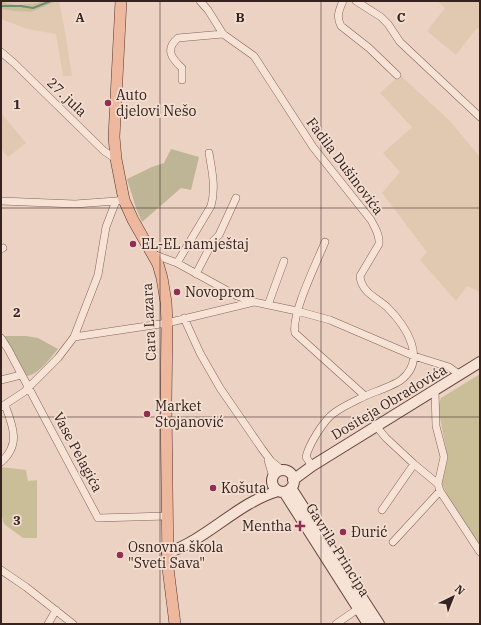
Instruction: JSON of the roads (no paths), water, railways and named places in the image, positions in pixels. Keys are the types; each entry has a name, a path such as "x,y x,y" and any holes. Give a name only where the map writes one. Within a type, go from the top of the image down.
{"main road":[{"name":"Cara Lazara","path":"122,2 114,138 120,201 133,220 158,264 166,302 167,553 175,624"}],"street":[{"name":"Fadila Dušinovića","path":"200,1 208,10 223,34 254,56 313,147 378,232 380,238 379,244 360,276 360,281 371,295 387,307 400,323 409,337 414,356"},
{"path":"343,1 338,15 341,26 369,48 397,75"},
{"path":"356,1 381,17 388,24 400,42 480,117"},
{"path":"182,80 182,68 171,56 170,48 172,43 178,38 223,34"},
{"name":"27. jula","path":"1,52 104,151 116,159"},
{"path":"177,263 211,206 214,179 209,153"},
{"path":"196,274 213,241 219,235 236,198"},
{"path":"1,201 75,204 120,201"},
{"path":"1,462 11,451 14,442 11,422 3,406 24,392 28,386 58,358 74,337 98,275 106,227 120,201"},
{"path":"325,242 297,311 294,328 295,333 364,396"},
{"path":"153,254 177,263 238,296 254,302 330,320 414,356 449,367 460,375"},
{"path":"268,305 284,261"},
{"path":"74,337 167,322 254,302"},
{"name":"Gavrila Principa","path":"184,318 203,359 220,388 286,482 362,607 368,624"},
{"name":"Vase Pelagića","path":"1,338 98,518 167,516"},
{"path":"312,466 306,456 308,449 322,426 334,413 364,396 400,381 408,372 414,361 414,356"},
{"name":"Dositeja Obradovića","path":"167,553 187,544 252,502 268,494 376,426 479,364"},
{"path":"1,380 21,375"},
{"path":"393,542 439,488 444,457 436,426 435,390"},
{"path":"376,426 386,438 439,488 480,552"},
{"name":"Gavrila Principa","path":"262,449 271,468 273,479"},
{"path":"382,510 414,464"},
{"name":"Dositeja Obradovića","path":"252,502 273,479 276,472 286,482"},
{"path":"273,479 274,487 286,482"},
{"path":"1,570 26,587 72,624"},
{"path":"336,624 362,607"},
{"name":"Gavrila Principa","path":"362,607 379,624"},
{"path":"48,624 56,610"}],"waterway":[{"path":"1,6 21,6 33,8 51,1"}],"place":[{"name":"Auto djelovi Nešo","path":"108,103"},
{"name":"EL-EL namještaj","path":"133,244"},
{"name":"Novoprom","path":"177,292"},
{"name":"Market Stojanović","path":"147,414"},
{"name":"Košuta","path":"213,488"},
{"name":"Mentha","path":"300,526"},
{"name":"Đurić","path":"343,532"},
{"name":"Osnovna škola \"Sveti Sava\"","path":"120,555"}]}
